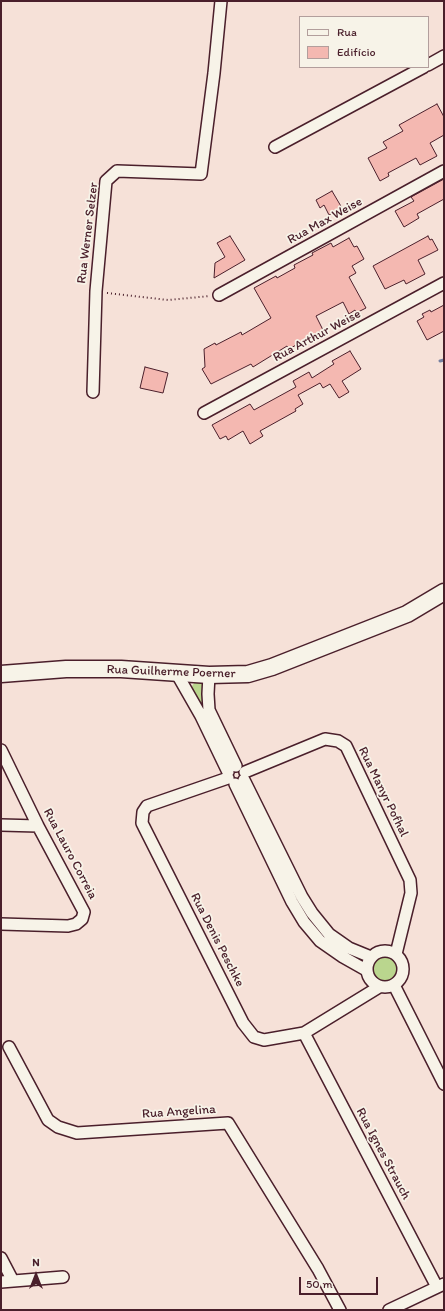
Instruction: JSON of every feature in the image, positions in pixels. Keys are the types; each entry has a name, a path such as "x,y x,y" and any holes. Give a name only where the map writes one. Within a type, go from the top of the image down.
{"street":[{"name":"Rua Werner Selzer","path":"93,392 96,291 106,181 117,171 201,174 214,73 221,1"},
{"path":"429,64 444,56"},
{"path":"275,147 422,68"},
{"name":"Rua Max Weise","path":"219,295 444,171"},
{"name":"Rua Arthur Weise","path":"204,413 444,283"},
{"name":"Rua Guilherme Poerner","path":"1,674 66,669 120,669 177,674 248,674 272,667 407,614 444,592"},
{"path":"177,674 236,775 312,913 329,934 349,948 371,958"},
{"path":"209,675 209,710 292,902 304,922 320,941 343,957 366,970"},
{"name":"Rua Manyr Pofhal","path":"236,775 325,740 338,740 346,746 410,880 411,893 396,954"},
{"name":"Rua Lauro Correia","path":"1,750 38,826 84,912 82,919 76,924 68,926 1,924"},
{"name":"Rua Denis Peschke","path":"236,775 147,806 143,812 142,823 243,1023 254,1037 264,1040 304,1033 379,987"},
{"path":"1,825 38,826"},
{"path":"382,951 390,951 396,954 404,966 403,974 400,980 394,986 387,988 379,987 372,983 366,970 367,964 371,958 376,953 382,951"},
{"path":"394,986 444,1084"},
{"name":"Rua Ignes Strauch","path":"304,1033 440,1286"},
{"name":"Rua Angelina","path":"9,1047 48,1120 58,1127 77,1133 228,1123 318,1269 340,1310"},
{"path":"1,1258 14,1281"},
{"path":"1,1282 63,1277"},
{"path":"389,1310 440,1286"}],"path":[{"path":"96,291 168,300 219,295"}],"green space":[{"path":"195,682 202,683 202,700 205,711 230,760 195,697 192,686"},
{"path":"386,954 397,958 401,969 397,980 386,984 375,980 371,969 375,958"}],"building":[{"path":"437,104 444,117 444,135 430,143 437,156 420,165 416,158 388,173 389,176 380,181 368,158 387,148 383,142 403,131 399,125"},
{"path":"444,179 444,199 417,214 419,218 404,227 395,211 414,201 411,197"},
{"path":"332,191 342,208 329,215 324,205 320,208 316,200"},
{"path":"230,236 245,260 214,278 215,263 225,257 217,243"},
{"path":"428,236 430,240 432,239 438,250 418,260 425,274 406,284 404,280 385,289 373,266"},
{"path":"349,238 354,247 357,246 364,259 352,266 356,273 349,277 366,308 356,313 355,310 349,314 343,302 316,316 323,330 289,349 287,346 253,367 251,364 211,384 202,369 205,367 204,349 215,343 216,345 241,332 242,335 271,318 254,288 295,268 294,265 331,243 333,247"},
{"path":"444,305 444,331 427,340 417,321 424,317 422,314 430,310 431,312"},
{"path":"350,351 361,369 342,381 349,392 339,398 330,384 323,388 320,383 298,395 303,404 295,409 296,411 260,431 263,436 250,444 243,431 228,440 226,436 220,439 212,425 250,404 254,410 296,387 293,381 309,372 312,378 334,364 332,361"},
{"path":"145,367 168,373 163,393 140,388"}],"waterway":[{"path":"440,361 444,360"}]}
